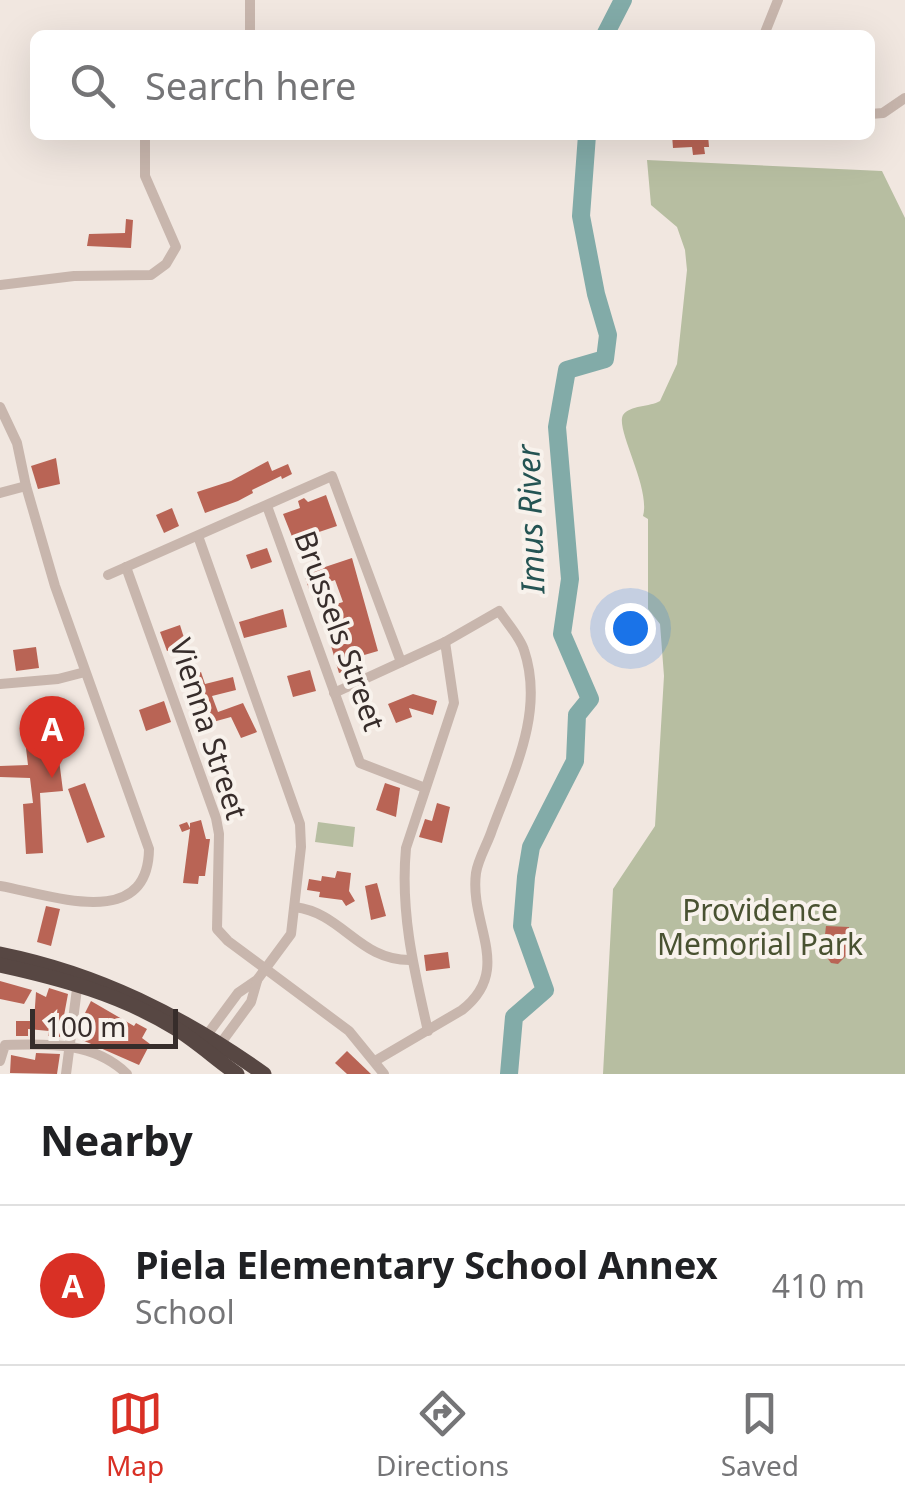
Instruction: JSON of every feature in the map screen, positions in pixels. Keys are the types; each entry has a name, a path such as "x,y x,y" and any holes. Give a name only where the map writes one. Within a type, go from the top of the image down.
{"highway":[{"path":"0,954 146,1001 210,1045 264,1074"},
{"path":"0,965 78,979"},
{"path":"210,1045 237,1074"}],"street":[{"path":"250,0 250,30"},
{"path":"766,30 778,0"},
{"path":"875,114 905,98"},
{"path":"0,285 74,276 151,274 166,264 176,247 145,176 145,140"},
{"path":"0,407 17,444 26,486 86,672 144,833 148,867 140,885 124,898 99,904 0,886"},
{"path":"108,575 332,476 401,662"},
{"path":"0,493 26,486"},
{"name":"Brussels Street","path":"267,506 360,763 425,788"},
{"path":"198,536 300,824 291,934 257,980 238,992 210,1045"},
{"name":"Vienna Street","path":"126,566 216,818 217,929 349,1032 384,1074"},
{"path":"334,693 445,642 499,611 524,648 530,690 528,732 476,874 489,974 473,1002 375,1061"},
{"path":"428,1031 411,960 404,870 406,848 454,703 445,642"},
{"path":"0,684 58,679 86,672"},
{"path":"296,907 314,910 380,957 411,960"},
{"path":"66,1074 78,979"},
{"path":"0,1061 5,1044 68,1044 117,1064 127,1074"}],"green space":[{"name":"Providence Memorial Park","path":"647,160 882,171 905,218 905,1074 603,1074 613,889 655,826 664,676 660,624 648,609 648,519 643,516 642,490 622,422 630,409 660,401 677,364 687,270 677,227 651,205"},
{"path":"318,822 355,827 353,847 315,842"}],"building":[{"path":"672,140 708,140 705,154 693,155 692,147 673,148"},
{"path":"126,219 133,220 131,248 87,246 89,234 125,233"},
{"path":"56,458 60,484 38,489 31,466"},
{"path":"268,461 272,471 288,464 292,474 205,513 197,492 231,481"},
{"path":"326,495 337,526 310,535 315,555 301,559 283,514 300,508 298,501 304,498 308,502"},
{"path":"172,508 179,526 164,533 156,515"},
{"path":"267,548 272,562 251,569 246,555"},
{"path":"352,558 378,651 354,658 357,668 339,673 327,632 338,629 330,606 343,602 335,580 309,589 304,574"},
{"path":"283,609 287,627 244,638 239,622"},
{"path":"180,625 186,644 167,651 160,632"},
{"path":"36,647 39,668 16,671 13,650"},
{"path":"310,670 316,691 293,697 287,676"},
{"path":"201,672 205,684 233,677 236,690 212,696 218,712 243,703 257,732 241,738 231,717 202,725 189,676"},
{"path":"413,694 437,701 433,715 409,708 412,717 396,723 388,704"},
{"path":"164,701 171,722 146,731 139,710"},
{"path":"57,744 63,791 40,793 43,853 26,854 23,804 33,803 30,778 0,777 0,766 28,765 26,748"},
{"path":"85,783 105,837 87,843 68,789"},
{"path":"385,783 400,788 396,817 376,810"},
{"path":"437,803 450,807 442,843 419,837 425,819 432,821"},
{"path":"201,820 206,839 210,839 205,876 199,876 198,884 183,883 190,829 182,832 179,825 187,822 190,828 190,823"},
{"path":"337,871 351,873 349,891 355,901 346,906 342,900 319,897 320,892 307,890 309,879 335,878"},
{"path":"377,883 386,916 371,920 365,886"},
{"path":"46,906 60,909 51,946 37,942"},
{"path":"826,926 849,927 847,955 838,964 831,963 823,952"},
{"path":"448,952 450,968 426,971 424,955"},
{"path":"0,981 32,990 24,1004 0,999"},
{"path":"49,988 68,994 60,1037 48,1036 49,1031 28,1029 28,1036 16,1036 16,1021 34,1021 36,992 46,997"},
{"path":"91,1001 134,1026 136,1023 147,1029 142,1038 150,1044 139,1065 82,1040 90,1022 82,1019"},
{"path":"347,1051 371,1074 347,1074 335,1063"},
{"path":"36,1053 60,1054 57,1074 10,1073 11,1055 35,1060"}],"waterway":[{"name":"Imus River","path":"608,30 623,0"},
{"name":"Imus River","path":"509,1074 514,1017 545,990 522,926 531,847 575,761 577,715 590,699 562,634 570,579 557,427 567,370 605,359 608,335 581,216 587,140"}],"place":[{"name":"Piela Elementary School Annex","path":"52,778"}]}
